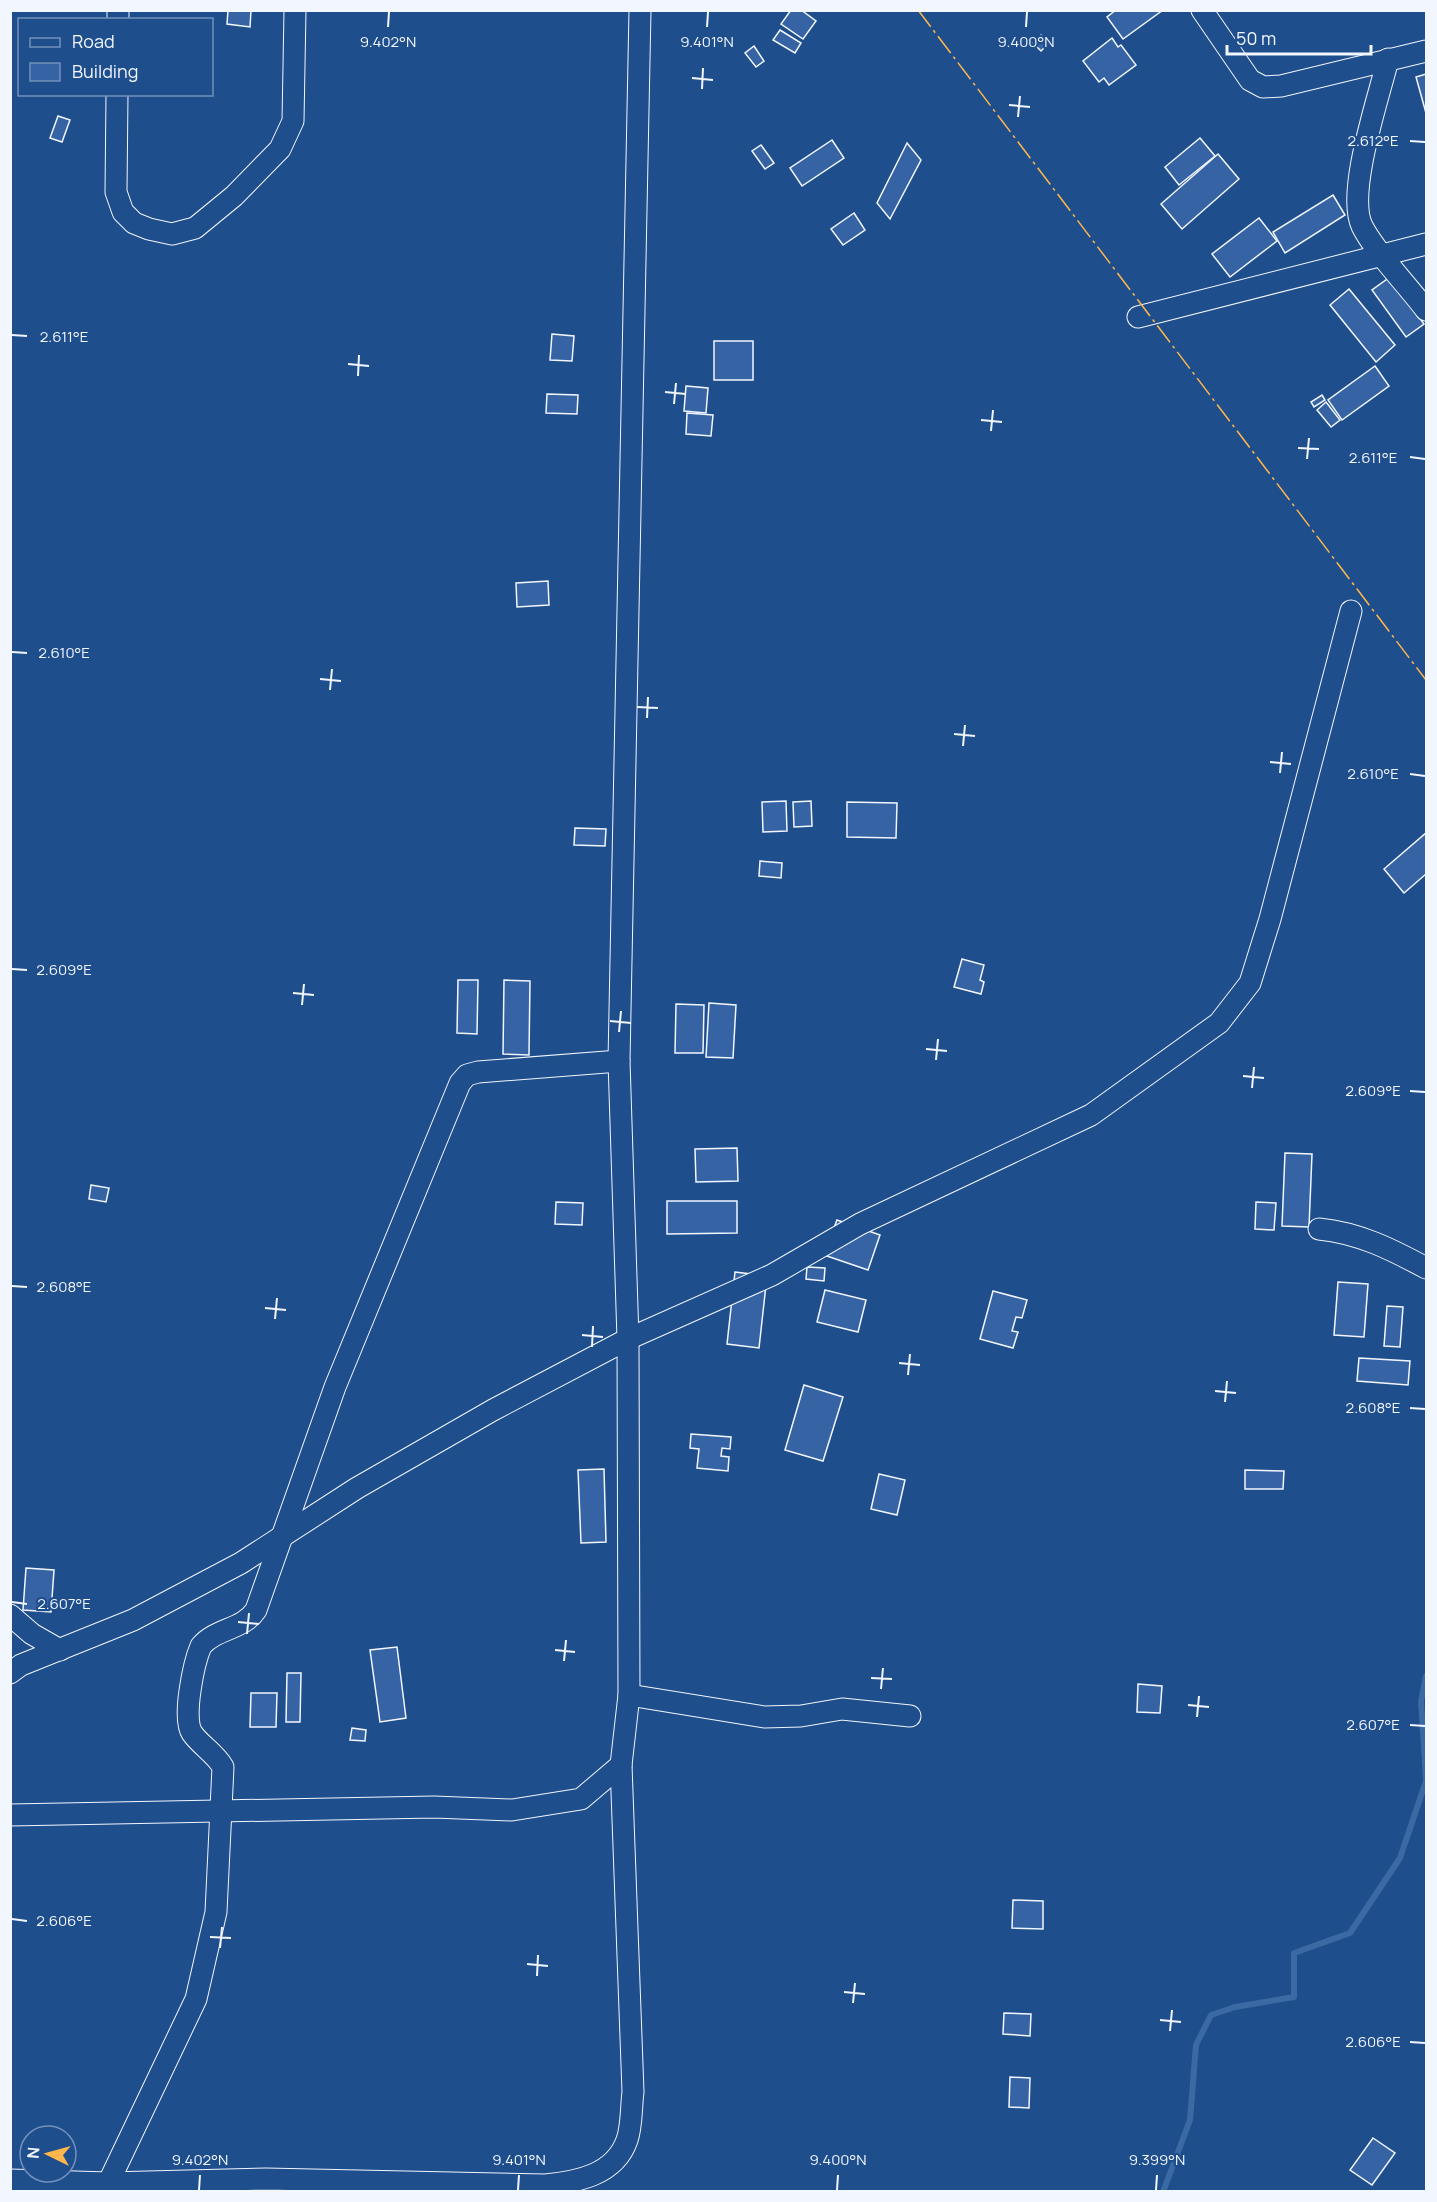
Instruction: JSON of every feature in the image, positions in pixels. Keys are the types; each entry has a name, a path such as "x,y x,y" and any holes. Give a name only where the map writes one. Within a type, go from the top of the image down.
{"street":[{"path":"117,96 116,192 123,212 134,223 149,229 172,234 195,228 234,196 280,149 293,121 295,10"},
{"path":"10,2180 106,2187 266,2179 566,2187 597,2174 616,2160 627,2139 633,2092 621,1765 629,1695 628,1339 619,1061 640,10"},
{"path":"1202,10 1250,80 1263,87 1281,86 1426,51"},
{"path":"1388,59 1358,179 1358,205 1361,224 1426,310"},
{"path":"1138,317 1426,244"},
{"path":"10,1673 21,1665 133,1620 241,1563 357,1488 493,1410 628,1339 772,1275 860,1224 1090,1115 1219,1023 1250,983 1270,919 1351,611"},
{"path":"106,2187 196,1999 216,1912 223,1809 223,1767 217,1757 192,1734 189,1726 188,1717 197,1657 207,1639 251,1617 335,1387 460,1083 467,1075 478,1072 619,1061"},
{"path":"1318,1229 1344,1232 1382,1244 1426,1268"},
{"path":"10,1615 32,1634 60,1650"},
{"path":"629,1695 764,1717 801,1716 842,1709 910,1716"},
{"path":"10,1815 223,1809 434,1807 512,1810 581,1799 621,1765"}],"building":[{"path":"228,10 251,10 250,27 227,24"},
{"path":"791,10 801,10 816,21 803,39 781,24"},
{"path":"1116,10 1163,10 1123,39 1107,17"},
{"path":"780,30 801,43 795,53 773,40"},
{"path":"1041,35 1049,43 1041,51 1033,43"},
{"path":"1112,38 1118,47 1121,45 1136,65 1109,85 1104,78 1099,82 1083,61"},
{"path":"754,46 764,61 756,67 745,53"},
{"path":"1426,74 1426,113 1416,77"},
{"path":"58,116 70,120 62,142 50,138"},
{"path":"1200,138 1215,156 1179,185 1165,167"},
{"path":"832,140 844,158 802,186 790,168"},
{"path":"907,143 921,160 890,219 877,203"},
{"path":"761,145 774,163 765,169 752,151"},
{"path":"1218,154 1239,179 1182,229 1161,204"},
{"path":"1333,195 1345,215 1285,253 1273,232"},
{"path":"854,213 865,230 843,245 831,229"},
{"path":"1259,218 1277,241 1230,277 1212,254"},
{"path":"1390,277 1424,324 1406,337 1372,290"},
{"path":"1349,289 1395,345 1376,362 1330,305"},
{"path":"552,334 574,336 572,361 550,360"},
{"path":"714,341 753,341 753,380 714,380"},
{"path":"1375,366 1389,386 1342,420 1328,400"},
{"path":"686,386 708,388 706,413 684,411"},
{"path":"547,394 578,395 577,414 546,413"},
{"path":"1322,395 1325,400 1314,407 1311,402"},
{"path":"1326,402 1340,420 1331,427 1317,410"},
{"path":"687,413 713,415 711,436 686,434"},
{"path":"548,581 549,605 517,607 516,583"},
{"path":"786,801 787,831 763,832 762,802"},
{"path":"811,801 812,826 794,827 793,802"},
{"path":"847,802 897,803 896,838 847,837"},
{"path":"575,828 606,829 605,846 574,845"},
{"path":"1426,833 1426,874 1404,893 1384,869"},
{"path":"760,861 782,863 781,878 759,876"},
{"path":"962,959 984,965 980,980 984,982 981,994 954,987"},
{"path":"458,980 478,980 477,1034 457,1033"},
{"path":"504,980 530,981 529,1055 503,1054"},
{"path":"709,1003 736,1005 733,1058 706,1057"},
{"path":"676,1004 704,1005 703,1053 675,1053"},
{"path":"737,1148 738,1181 696,1182 695,1149"},
{"path":"1285,1153 1312,1154 1309,1227 1282,1226"},
{"path":"91,1185 109,1188 106,1202 89,1199"},
{"path":"667,1201 737,1201 737,1233 667,1234"},
{"path":"556,1202 583,1203 582,1225 555,1224"},
{"path":"1256,1202 1276,1203 1274,1230 1255,1229"},
{"path":"837,1220 880,1235 868,1270 824,1255"},
{"path":"807,1267 825,1268 824,1281 806,1279"},
{"path":"735,1272 767,1276 759,1348 727,1344"},
{"path":"1338,1282 1368,1284 1364,1337 1334,1335"},
{"path":"825,1290 866,1300 858,1332 817,1322"},
{"path":"993,1291 1027,1300 1022,1318 1016,1317 1012,1331 1018,1332 1013,1348 980,1339"},
{"path":"1387,1306 1403,1307 1400,1347 1384,1346"},
{"path":"1359,1358 1410,1361 1408,1385 1357,1381"},
{"path":"804,1385 843,1397 823,1461 785,1450"},
{"path":"691,1434 731,1437 730,1449 722,1448 721,1456 729,1457 728,1471 697,1468 699,1449 690,1448"},
{"path":"604,1469 606,1542 581,1543 578,1470"},
{"path":"1245,1470 1284,1471 1283,1489 1245,1489"},
{"path":"879,1474 905,1480 897,1515 871,1509"},
{"path":"26,1568 54,1570 51,1612 23,1610"},
{"path":"397,1647 406,1718 380,1722 370,1650"},
{"path":"287,1673 301,1673 300,1722 286,1722"},
{"path":"1138,1684 1162,1686 1160,1713 1137,1712"},
{"path":"251,1693 277,1693 276,1727 250,1727"},
{"path":"352,1728 366,1730 365,1741 350,1740"},
{"path":"1013,1900 1043,1901 1043,1929 1012,1928"},
{"path":"1004,2013 1031,2014 1030,2036 1003,2034"},
{"path":"1010,2077 1030,2078 1029,2108 1009,2107"},
{"path":"1373,2138 1395,2153 1372,2185 1350,2170"}],"waterway":[{"path":"1426,1676 1421,1701 1426,1779"},
{"path":"1163,2192 1190,2120 1196,2045 1211,2015 1235,2007 1294,1997 1294,1953 1350,1933 1400,1858 1426,1781"}],"power":[{"path":"918,10 1426,680"}]}
